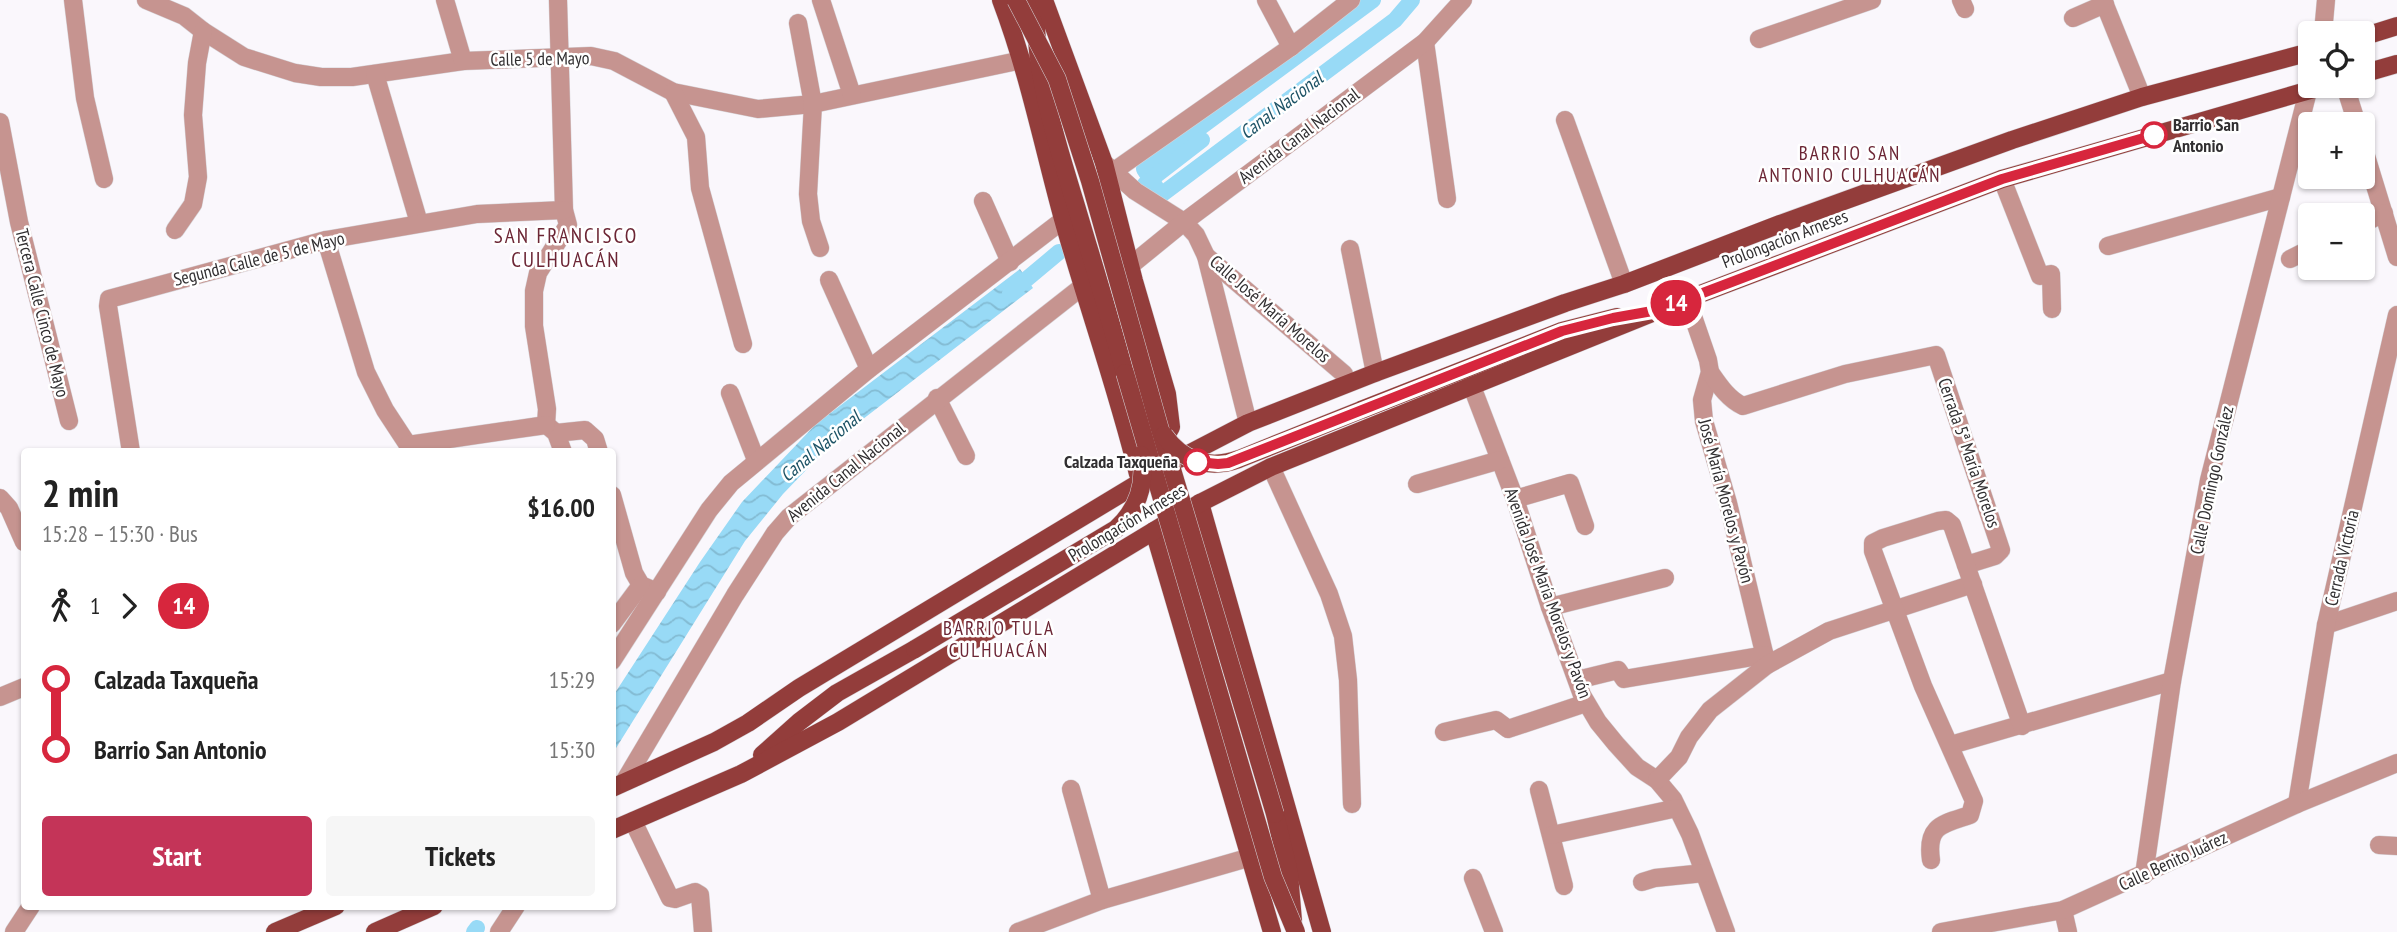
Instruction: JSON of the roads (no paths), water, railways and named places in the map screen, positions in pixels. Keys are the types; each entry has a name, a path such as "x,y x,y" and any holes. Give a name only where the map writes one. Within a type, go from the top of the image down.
{"main road":[{"path":"1001,0 1022,60 1063,220 1120,404 1140,482"},
{"path":"1016,0 1057,79 1090,181 1159,426 1275,814 1289,873 1295,932"},
{"path":"1036,0 1041,79 1052,124 1273,877 1295,932"},
{"path":"1044,0 1109,167 1130,266 1167,394 1171,427 1162,448 1167,457 1182,457"},
{"path":"2375,33 2397,26"},
{"name":"Prolongación Arneses","path":"618,785 714,742 748,723 799,688 1140,482 1248,423 1375,373 1565,303 1624,285 2012,140 2142,97 2298,55"},
{"path":"2375,70 2397,64"},
{"name":"Prolongación Arneses","path":"616,828 741,774 838,722 1200,503 1271,467 1658,310 2002,179 2298,93"},
{"path":"1159,426 1170,444 1186,457 1196,462 1218,464 1239,459 1562,331 1658,310"},
{"path":"741,774 799,722 837,693 1116,529 1130,515 1140,495 1144,471 1127,396 1125,373"},
{"path":"1120,404 1129,412 1146,414 1156,410 1167,394"},
{"path":"1200,503 1322,932"},
{"path":"1154,531 1272,932"},
{"path":"1172,592 1174,572 1184,562 1204,559 1216,566 1220,572"},
{"path":"275,932 327,910"},
{"path":"375,932 425,910"}],"street":[{"path":"73,0 85,98 104,179"},
{"name":"Calle 5 de Mayo","path":"146,0 184,16 244,57 271,67 321,77 375,74 463,61 590,56 614,61 673,92 758,109 813,104 1022,60"},
{"path":"445,0 463,61"},
{"path":"558,0 564,210 568,225 538,273 533,309 551,429 561,448"},
{"path":"821,0 852,95"},
{"path":"1266,0 1291,47"},
{"path":"1109,167 1291,47 1351,0"},
{"path":"1460,3 1477,0"},
{"path":"1759,38 1872,0"},
{"path":"2324,21 2326,0"},
{"path":"2073,18 2104,2 2142,97"},
{"name":"Avenida Canal Nacional","path":"1130,266 1184,222 1425,42 1460,3"},
{"path":"798,23 813,104 808,194 811,221 820,248"},
{"path":"175,230 193,204 198,177 193,115 197,63 203,31"},
{"path":"1425,42 1447,198"},
{"path":"375,74 419,223"},
{"path":"673,92 696,137 701,188 743,345"},
{"name":"Calle Domingo González","path":"2144,875 2172,681 2208,480 2281,198 2313,98"},
{"path":"1565,120 1624,285"},
{"name":"Tercera Calle Cinco de Mayo","path":"0,122 19,222 69,421"},
{"name":"Calle José María Morelos","path":"1109,167 1135,191 1184,222 1196,234 1206,256 1344,373"},
{"path":"2002,179 2040,276 2051,274 2052,309"},
{"path":"2375,185 2397,257"},
{"path":"2108,246 2281,198"},
{"path":"983,201 1010,262"},
{"name":"Segunda Calle de 5 de Mayo","path":"130,448 109,299 326,240 477,214 564,210"},
{"path":"2375,218 2384,214"},
{"path":"616,620 649,589 731,483 756,460 1063,220"},
{"path":"326,240 366,372 408,448 551,429 585,430 591,434 596,448"},
{"path":"1350,250 1375,373"},
{"path":"2290,259 2298,255"},
{"path":"1206,256 1248,423"},
{"path":"829,280 869,369"},
{"name":"Avenida Canal Nacional","path":"618,785 775,533 789,517 937,398 1083,286"},
{"name":"José María Morelos y Pavón","path":"1687,299 1710,372 1702,400 1704,421 1728,503 1766,660"},
{"name":"Cerrada Victoria","path":"2297,804 2326,625 2397,315"},
{"name":"Cerrada 5ª María Morelos","path":"1710,372 1724,392 1743,406 1845,374 1936,355 2001,550 1995,556 1966,565"},
{"name":"Avenida José María Morelos y Pavón","path":"1471,384 1515,499 1550,607 1586,703 1598,722 1630,760 1669,792 1690,834 1727,932"},
{"path":"730,393 756,460"},
{"path":"937,398 966,456"},
{"path":"1417,484 1500,460"},
{"path":"1271,467 1329,594 1343,636 1348,680 1352,804"},
{"path":"1515,499 1570,483 1585,526"},
{"path":"0,498 9,509 21,535"},
{"path":"616,509 634,573 649,589"},
{"path":"1931,860 1929,847 1938,825 1970,814 1974,801 1923,686 1873,551 1873,543 1946,520 1952,525 2022,726"},
{"path":"1550,607 1665,578"},
{"path":"1657,780 1679,757 1689,737 1710,710 1766,660 1829,631 1973,584"},
{"path":"616,654 649,589"},
{"path":"2326,625 2397,601"},
{"path":"1577,680 1618,670 1624,679 1766,660"},
{"path":"1951,745 2172,681"},
{"path":"0,697 21,688"},
{"path":"1444,732 1496,720 1507,729 1586,703"},
{"name":"Calle Benito Juárez","path":"1941,932 2063,910 2297,804 2397,763"},
{"path":"1071,789 1102,900"},
{"path":"1539,790 1564,886"},
{"path":"1552,835 1677,808"},
{"path":"634,821 670,898 675,899 695,892 700,895 703,932"},
{"path":"1018,932 1102,900 1251,857"},
{"path":"1642,882 1704,873"},
{"path":"1473,878 1494,932"},
{"path":"15,932 29,910"},
{"path":"499,932 513,910"},
{"path":"2063,910 2068,932"}],"water":[{"name":"Canal Nacional","path":"1020,269 1033,288 832,443 783,494 745,541 616,748 616,691 742,502 816,424"}],"waterway":[{"name":"Canal Nacional","path":"1373,0 1144,169 1161,195 1395,20 1412,0"},
{"name":"Canal Nacional","path":"1145,184 1202,140"},
{"name":"Canal Nacional","path":"1010,293 1059,252"},
{"name":"Canal Nacional","path":"474,932 477,928"}],"place":[{"name":"Barrio San Antonio","path":"2154,135"},
{"name":"Calzada Taxqueña","path":"1197,462"}],"district":[{"name":"BARRIO SAN ANTONIO CULHUACÁN","path":"1850,164"},
{"name":"SAN FRANCISCO CULHUACÁN","path":"566,248"},
{"name":"BARRIO TULA CULHUACÁN","path":"999,639"}]}
